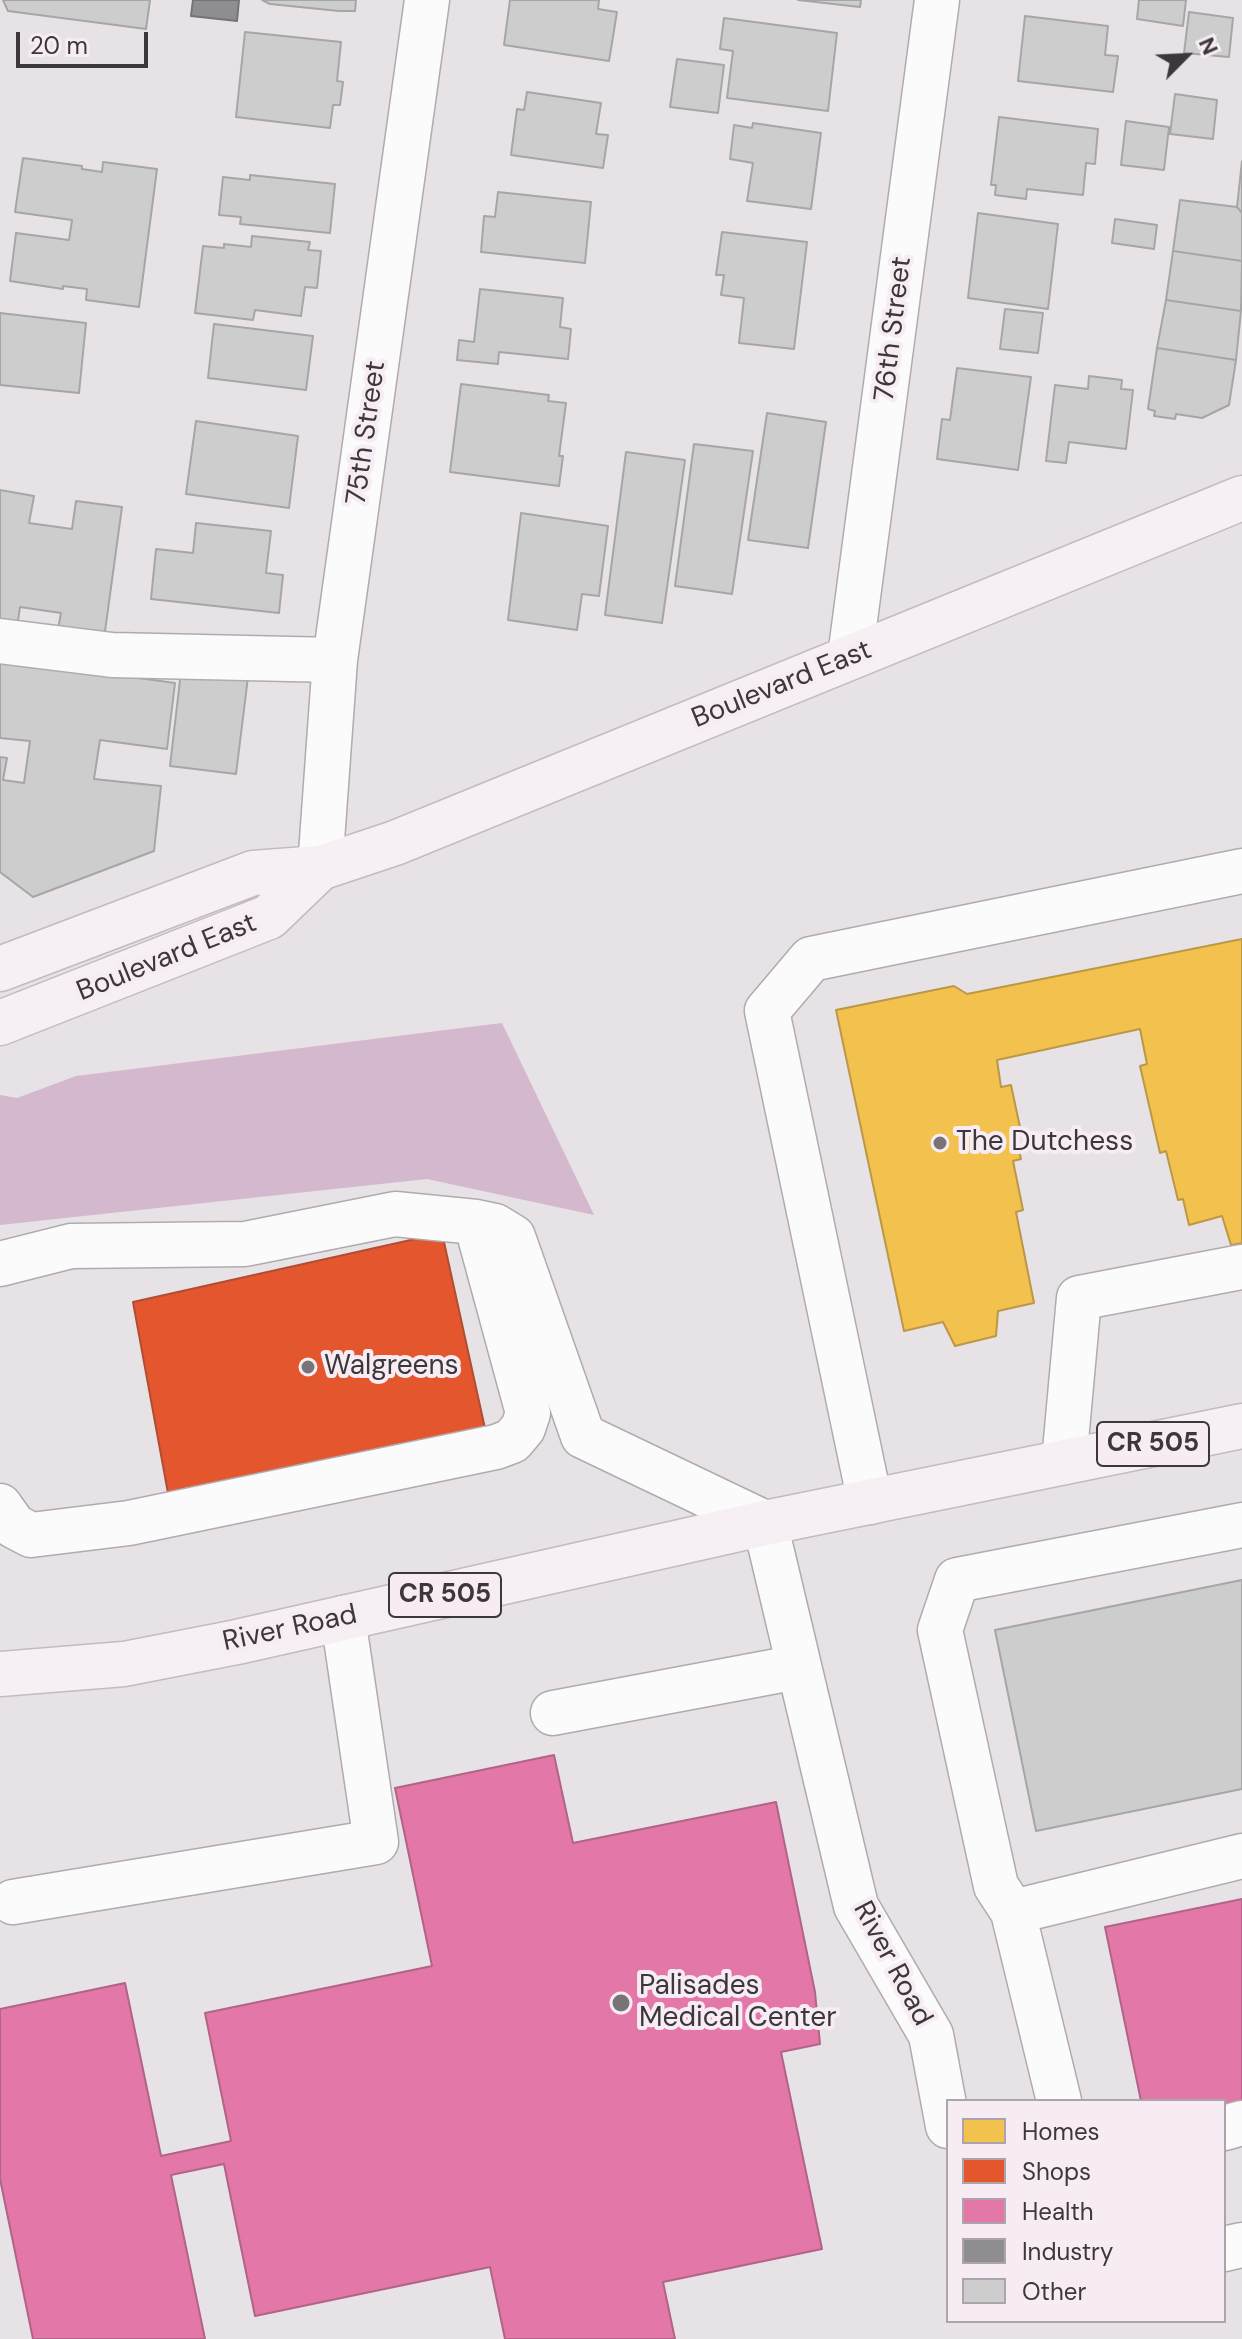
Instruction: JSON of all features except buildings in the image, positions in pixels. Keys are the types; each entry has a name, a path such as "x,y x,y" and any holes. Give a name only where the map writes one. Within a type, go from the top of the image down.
{"main road":[{"name":"Boulevard East","path":"0,969 253,873 320,868 395,843 1231,502"},
{"name":"Boulevard East","path":"0,1023 269,917 320,868"},
{"name":"River Road","path":"0,1674 124,1664 765,1523 1242,1426"}],"street":[{"name":"75th Street","path":"320,868 335,660 427,0"},
{"name":"76th Street","path":"850,657 937,0"},
{"path":"0,641 112,655 335,660"},
{"path":"870,1502 767,1011 811,959 1242,871"},
{"path":"0,1264 71,1246 245,1244 395,1214 495,1226 513,1237 583,1436 765,1523"},
{"path":"0,1506 14,1526 31,1535 129,1523 496,1447 512,1441 523,1428 528,1413 476,1222"},
{"path":"1064,1462 1079,1298 1241,1267"},
{"name":"River Road","path":"765,1523 856,1906 931,2035 946,2115"},
{"path":"1059,2099 1013,1912 996,1886 940,1630 957,1580 1242,1525"},
{"path":"13,1902 376,1842 343,1618"},
{"path":"553,1713 798,1667"},
{"path":"1013,1912 1242,1856"}],"shaded area":[{"path":"502,1023 594,1215 427,1179 0,1225 0,1095 17,1098 76,1076"}],"place":[{"name":"The Dutchess","path":"940,1143"},
{"name":"Walgreens","path":"308,1367"},
{"name":"Palisades Medical Center","path":"621,2003"}]}
